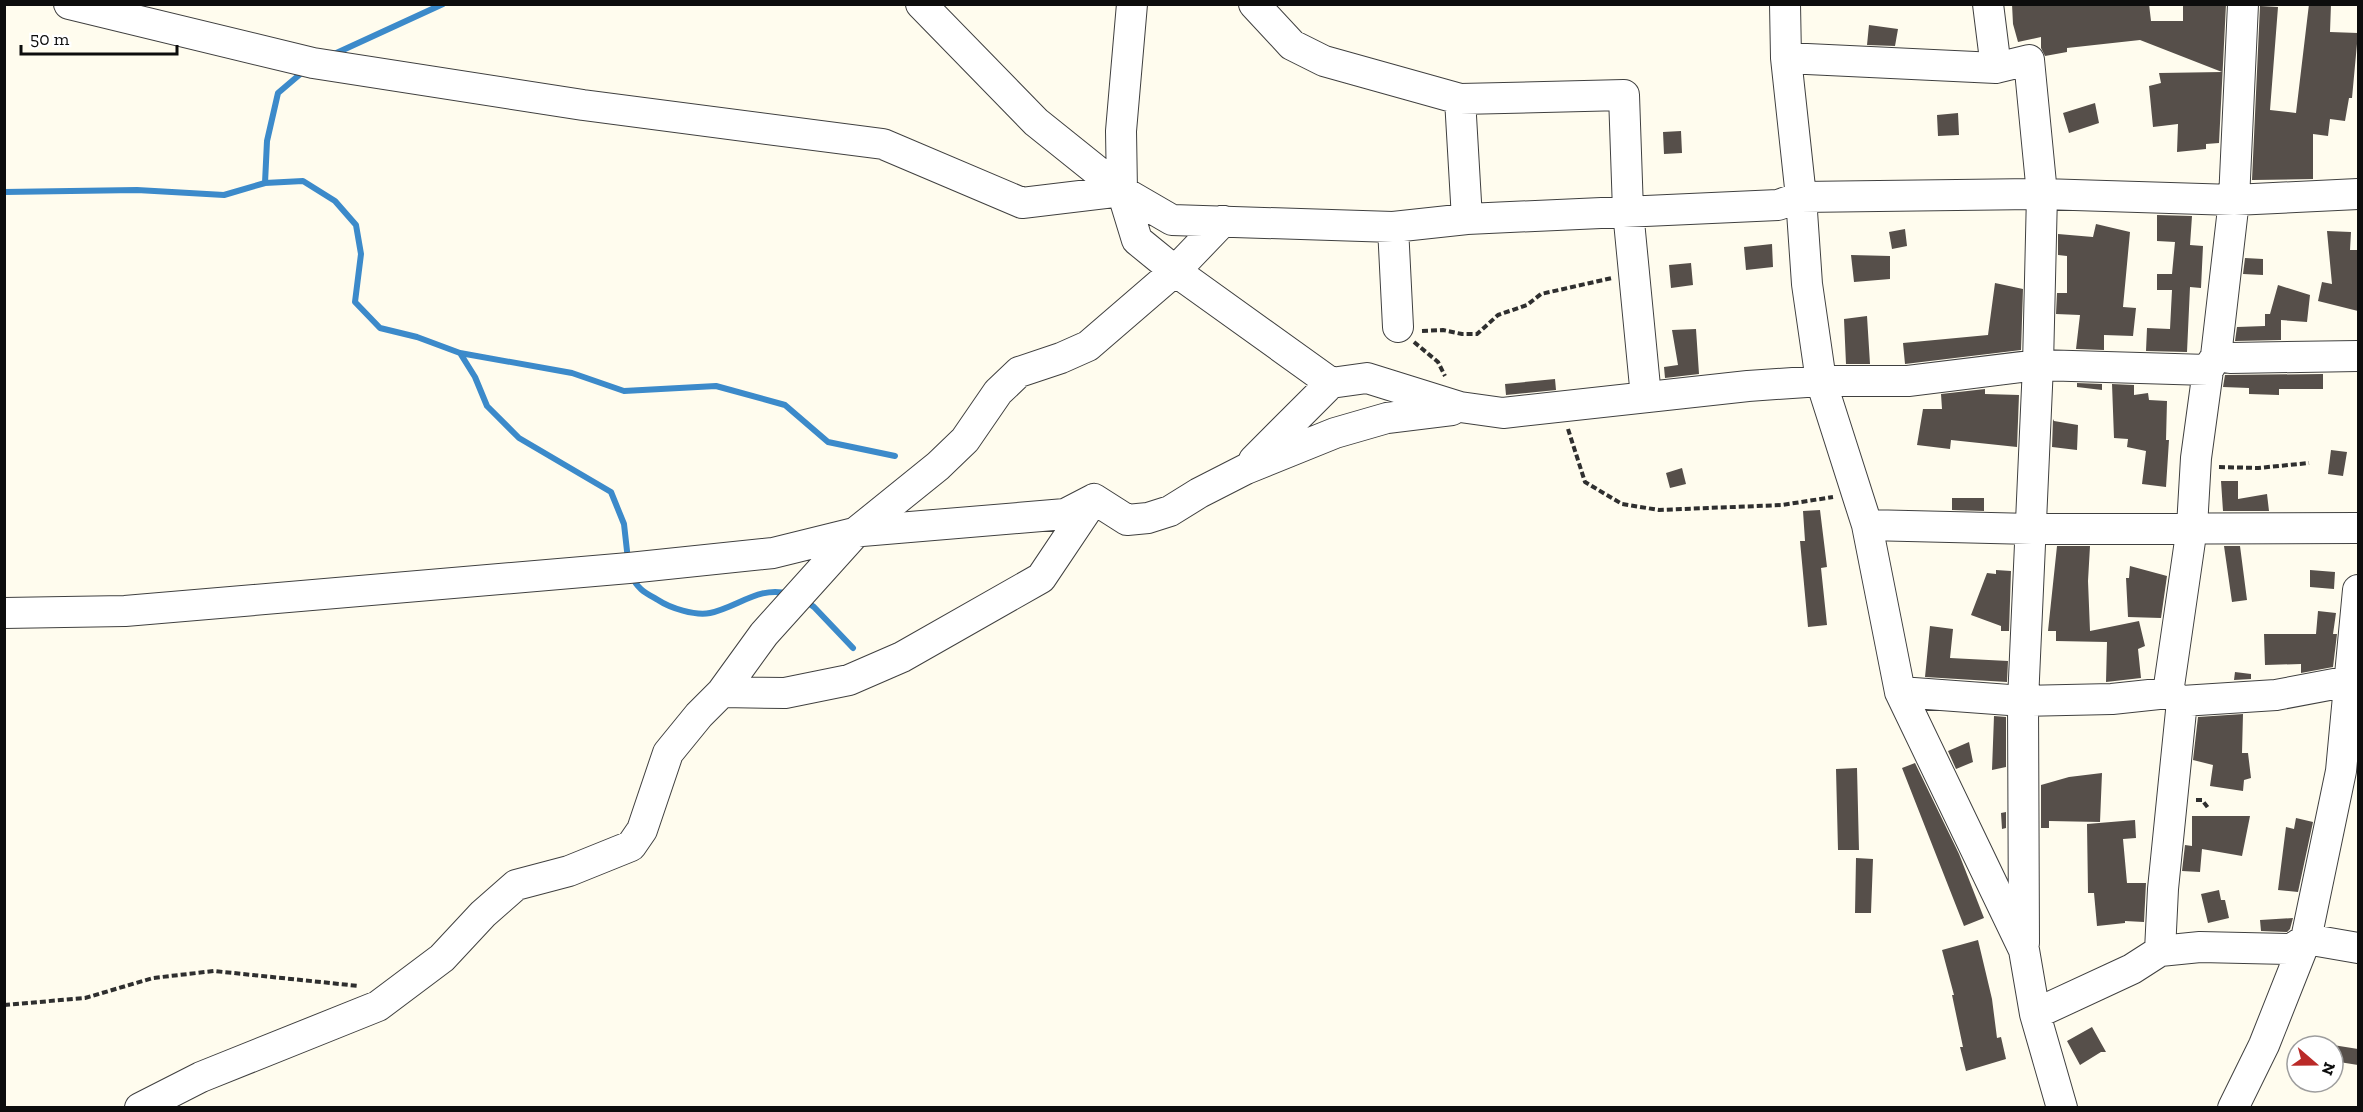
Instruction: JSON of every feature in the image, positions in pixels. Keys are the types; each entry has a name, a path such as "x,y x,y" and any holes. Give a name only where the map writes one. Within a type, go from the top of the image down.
{"street":[{"path":"69,4 313,63 583,105 884,144 1022,203 1122,191"},
{"path":"921,4 1036,122 1122,191 1172,220 1394,227 1467,219 1778,205 1801,197 2043,194 2234,200 2358,194"},
{"path":"1132,4 1121,131 1122,191 1137,240 1174,271 1331,383"},
{"path":"1254,4 1292,45 1324,61 1460,99 1624,96 1628,211 1646,397"},
{"path":"1785,4 1786,58 1801,197 1806,284 1821,381 1867,525 1900,692 2024,950"},
{"path":"1988,4 1996,68"},
{"path":"2160,951 2175,697 2192,527 2196,458 2212,363 2234,200 2243,4"},
{"path":"1786,58 1996,68 2029,60 2043,194 2032,529 2023,701 2024,950 2036,1014 2062,1107"},
{"path":"1460,99 1467,219"},
{"path":"140,1107 201,1077 378,1006 442,958 483,914 516,885 569,871 631,846 642,830 668,753 699,715 722,692 764,634 855,533 938,466 964,440 998,392 1019,372 1088,346 1174,271 1223,220"},
{"path":"1394,227 1398,327"},
{"path":"1246,469 1331,383 1367,378 1460,407 1503,413 1821,381 1908,381 2038,366 2212,363 2230,358 2358,356"},
{"path":"1094,499 1127,520 1148,518 1170,511 1198,493 1246,469 1335,433 1387,418 1470,408"},
{"path":"4,613 125,611 772,554 855,533 1065,514 1094,499"},
{"path":"722,692 785,693 849,680 902,657 1041,578 1094,499"},
{"path":"1867,525 2032,529 2358,528"},
{"path":"2233,1107 2264,1045 2307,939 2341,771 2354,681 2358,590"},
{"path":"1900,692 2023,701 2112,699 2276,695 2354,681"},
{"path":"2036,1014 2132,969 2160,951 2200,946 2292,949 2307,939 2358,948"}],"path":[{"path":"1398,327 1425,332 1443,330 1477,334 1497,315 1527,305 1542,294 1633,273"},
{"path":"1398,327 1438,362 1449,384"},
{"path":"1557,407 1570,435 1585,482 1622,504 1659,510 1782,505 1857,493"},
{"path":"2196,458 2223,469 2309,463"},
{"path":"4,1005 84,998 153,978 214,971 399,991"}],"building":[{"path":"2012,4 2149,4 2151,21 2183,21 2183,4 2226,4 2219,143 2206,144 2206,149 2177,152 2178,124 2153,127 2149,86 2161,83 2159,73 2222,72 2140,40 2067,48 2067,52 2045,56 2041,48 2041,37 2018,42 2013,24"},
{"path":"2309,4 2331,4 2330,32 2358,33 2352,98 2349,98 2345,121 2330,119 2328,136 2313,134 2313,179 2252,180 2260,6 2278,7 2270,110 2296,113"},
{"path":"1869,25 1898,29 1895,46 1867,45"},
{"path":"2095,103 2099,123 2069,133 2063,113"},
{"path":"1958,113 1959,135 1938,136 1937,115"},
{"path":"1681,131 1682,153 1664,154 1663,132"},
{"path":"2157,215 2192,216 2190,245 2203,246 2201,288 2190,287 2187,352 2146,351 2147,328 2170,329 2172,290 2157,290 2157,274 2172,274 2175,242 2157,241"},
{"path":"2096,224 2130,232 2123,307 2136,308 2133,336 2104,335 2104,350 2076,349 2080,315 2056,314 2057,293 2067,293 2067,256 2058,255 2058,234 2093,237"},
{"path":"1905,229 1907,246 1892,249 1889,232"},
{"path":"2327,231 2351,232 2350,250 2358,250 2358,311 2318,301 2322,282 2332,284"},
{"path":"1772,244 1773,267 1746,270 1744,247"},
{"path":"1851,255 1890,256 1890,279 1854,282"},
{"path":"2245,258 2263,259 2263,275 2243,274"},
{"path":"1691,263 1693,285 1671,288 1669,265"},
{"path":"1995,283 2023,289 2021,350 1905,364 1903,343 1988,335"},
{"path":"2278,285 2310,295 2307,322 2281,320 2281,340 2235,341 2237,327 2265,326 2265,314 2270,314"},
{"path":"1867,316 1870,364 1846,364 1844,319"},
{"path":"1696,329 1699,374 1665,378 1664,367 1678,365 1672,330"},
{"path":"2323,374 2323,389 2279,389 2279,395 2249,394 2249,388 2223,387 2225,375"},
{"path":"1555,379 1556,390 1506,395 1505,384"},
{"path":"2077,383 2102,384 2102,390 2077,387"},
{"path":"2112,384 2134,385 2134,395 2148,393 2149,400 2167,401 2166,440 2169,440 2166,487 2142,484 2146,451 2127,447 2128,439 2114,438"},
{"path":"1985,389 1985,394 2019,395 2017,447 1951,440 1950,449 1917,445 1923,409 1942,409 1941,394"},
{"path":"2053,419 2078,425 2077,450 2052,447"},
{"path":"2331,450 2347,452 2343,476 2328,474"},
{"path":"1682,468 1686,484 1670,488 1666,473"},
{"path":"2221,481 2238,481 2238,499 2267,494 2269,511 2223,511"},
{"path":"1952,498 1984,498 1984,511 1952,510"},
{"path":"1820,510 1827,567 1821,568 1827,625 1808,627 1800,541 1805,541 1803,511"},
{"path":"2057,546 2090,546 2088,581 2090,631 2139,621 2145,646 2138,649 2141,678 2106,682 2107,642 2056,641 2056,631 2048,631"},
{"path":"2224,546 2240,546 2247,600 2232,602"},
{"path":"2130,566 2167,576 2161,618 2128,617 2126,578 2129,578"},
{"path":"1996,570 2011,571 2009,631 2001,631 2001,626 1971,615 1987,573 1996,574"},
{"path":"2310,570 2335,572 2334,589 2310,587"},
{"path":"2318,611 2336,613 2333,634 2337,634 2333,667 2301,673 2301,664 2265,665 2264,634 2316,634"},
{"path":"1930,626 1953,629 1950,658 2008,661 2007,682 1925,677"},
{"path":"2235,672 2251,674 2251,679 2234,680"},
{"path":"2243,714 2242,753 2248,753 2251,778 2244,780 2243,791 2210,786 2213,765 2193,760 2198,717"},
{"path":"1994,716 2006,717 2006,767 1992,770"},
{"path":"1969,742 1973,762 1956,769 1948,751"},
{"path":"1915,763 1959,854 1984,918 1964,926 1902,768"},
{"path":"1857,768 1859,850 1838,850 1836,769"},
{"path":"2102,773 2100,822 2049,821 2049,828 2041,828 2041,785 2069,777"},
{"path":"2006,812 2006,828 2002,829 2001,813"},
{"path":"2192,816 2250,816 2242,856 2202,849 2200,872 2182,871 2185,845 2192,846"},
{"path":"2296,818 2313,822 2298,892 2278,890 2286,827 2294,829"},
{"path":"2135,820 2136,838 2123,839 2127,883 2146,883 2144,922 2125,921 2125,923 2097,926 2094,893 2088,893 2087,824"},
{"path":"1856,858 1873,859 1871,913 1855,913"},
{"path":"2219,890 2221,900 2225,900 2229,918 2208,923 2201,894"},
{"path":"2293,918 2287,932 2261,931 2260,920"},
{"path":"1978,940 1992,999 1997,1038 2001,1037 2006,1059 1966,1071 1960,1047 1963,1047 1952,995 1954,995 1942,950"},
{"path":"2092,1027 2106,1052 2101,1052 2080,1065 2067,1041"},
{"path":"2345,1047 2358,1049 2358,1065 2345,1063"}],"waterway":[{"path":"332,55 443,4"},
{"path":"265,183 267,141 278,93 305,70"},
{"path":"4,192 137,190 224,195 265,183 303,181 335,201 356,225 361,254 355,302 380,328 417,337 460,353 475,377 487,406 519,438 611,492 624,524 628,560"},
{"path":"460,353 572,373 624,391 716,386 785,405 828,442 895,456"},
{"path":"632,576 642,590 663,603 683,611 704,614 759,594 768,592 789,594"},
{"path":"804,600 814,607 853,648"}]}
